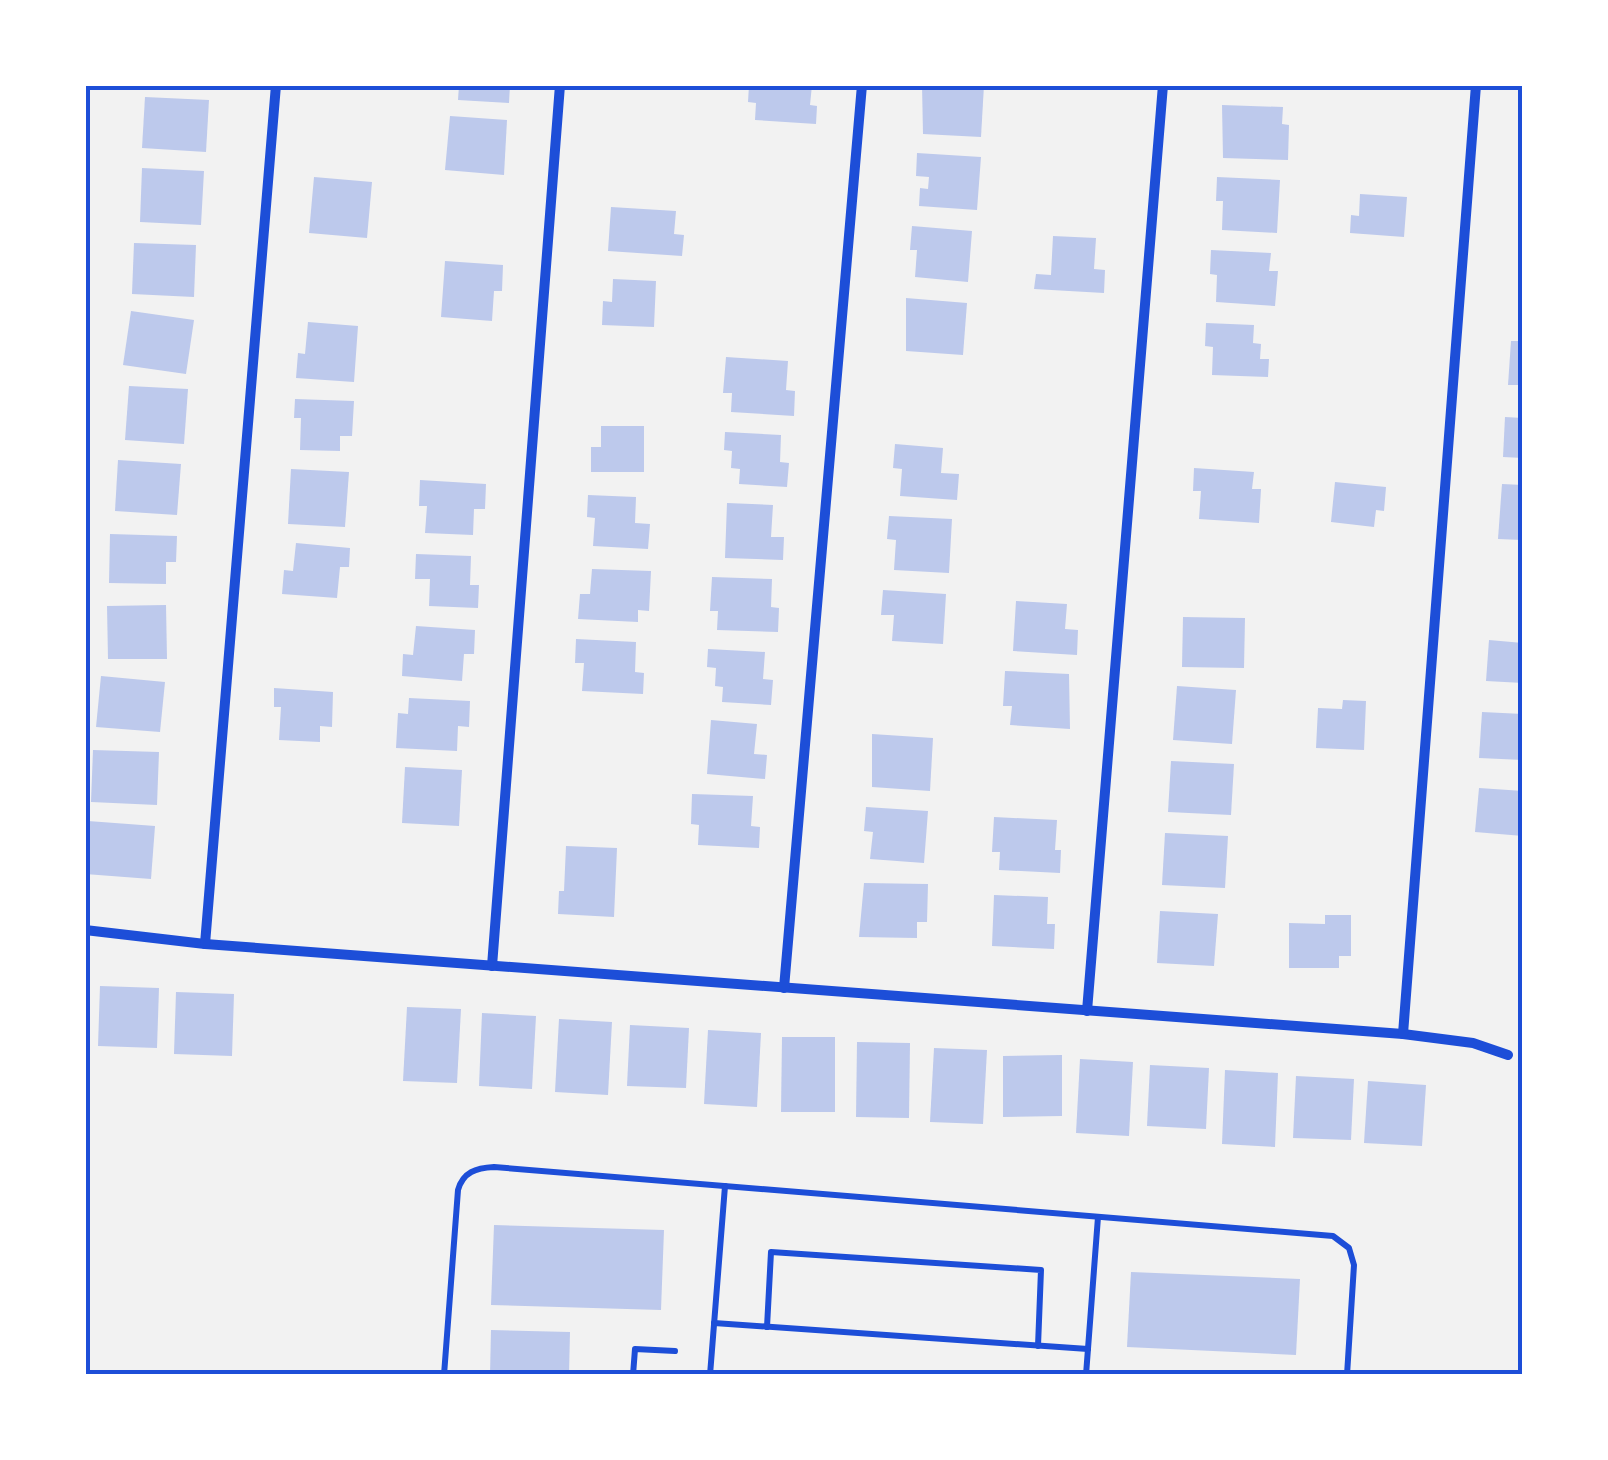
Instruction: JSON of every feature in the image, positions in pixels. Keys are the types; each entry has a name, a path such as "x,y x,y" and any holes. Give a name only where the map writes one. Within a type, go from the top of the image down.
{"street":[{"path":"205,944 276,85"},
{"path":"492,966 560,85"},
{"path":"784,988 862,85"},
{"path":"1087,1011 1162,85"},
{"path":"1403,1034 1476,85"},
{"path":"85,930 205,944 1403,1034 1474,1044 1508,1055"}],"lane":[{"path":"444,1375 458,1190 461,1180 470,1172 494,1167 1326,1234 1343,1242 1353,1255 1346,1375"},
{"path":"710,1375 724,1186"},
{"path":"1086,1375 1098,1216"},
{"path":"767,1327 770,1252 1042,1270 1038,1346"},
{"path":"714,1323 1088,1350"},
{"path":"633,1375 634,1349 675,1351"}],"building":[{"path":"459,85 510,85 509,103 458,100"},
{"path":"749,85 812,85 810,105 817,106 816,124 755,120 756,103 748,102"},
{"path":"922,85 984,85 981,137 923,134"},
{"path":"145,97 209,100 206,152 142,148"},
{"path":"1222,105 1283,107 1282,124 1289,125 1288,160 1223,158"},
{"path":"450,116 507,120 504,175 445,170"},
{"path":"917,153 981,157 977,210 919,206 920,188 928,189 929,177 916,176"},
{"path":"142,168 204,171 201,225 140,222"},
{"path":"314,177 372,182 367,238 309,233"},
{"path":"1217,177 1280,180 1277,233 1222,230 1223,201 1216,201"},
{"path":"1360,194 1407,197 1404,237 1350,233 1351,215 1359,216"},
{"path":"611,207 676,211 674,234 684,235 682,256 608,251"},
{"path":"912,226 972,231 968,282 915,277 917,250 910,250"},
{"path":"1053,236 1096,238 1094,269 1105,270 1104,293 1034,289 1036,274 1051,275"},
{"path":"134,243 196,245 194,297 132,294"},
{"path":"1211,250 1271,253 1269,271 1278,271 1275,306 1216,302 1217,275 1210,274"},
{"path":"445,261 503,265 502,291 494,291 492,321 441,317"},
{"path":"613,279 656,281 654,327 602,325 603,301 612,302"},
{"path":"906,298 967,303 963,355 906,351"},
{"path":"131,311 194,320 186,374 123,365"},
{"path":"308,322 358,326 354,382 296,378 298,353 305,354"},
{"path":"1206,323 1254,325 1253,343 1261,344 1260,359 1269,359 1268,377 1212,375 1213,347 1205,346"},
{"path":"1511,341 1523,341 1523,385 1508,385"},
{"path":"726,357 788,361 786,390 795,391 794,416 731,412 732,393 723,393"},
{"path":"129,386 188,389 184,444 125,440"},
{"path":"295,399 354,401 352,436 340,436 340,451 300,450 301,418 294,418"},
{"path":"1505,417 1523,418 1523,458 1503,457"},
{"path":"601,426 644,426 644,472 591,472 591,447 601,447"},
{"path":"725,432 781,435 780,462 789,463 787,487 739,484 740,469 731,468 732,451 724,450"},
{"path":"895,444 943,448 941,473 959,474 957,500 900,496 902,469 893,468"},
{"path":"118,460 181,464 177,515 115,511"},
{"path":"1194,468 1254,472 1252,489 1261,489 1259,523 1199,519 1201,491 1193,491"},
{"path":"291,469 349,472 345,527 288,524"},
{"path":"420,480 486,484 485,509 474,509 473,535 425,533 427,506 419,506"},
{"path":"1335,482 1386,487 1384,511 1376,510 1374,527 1331,522"},
{"path":"1502,484 1523,485 1522,540 1498,539"},
{"path":"588,495 636,497 635,523 650,524 648,549 593,546 595,518 587,517"},
{"path":"727,503 773,505 771,537 784,537 783,560 725,558"},
{"path":"889,516 952,519 949,573 894,570 896,540 887,539"},
{"path":"110,534 177,536 176,562 166,562 166,584 109,583"},
{"path":"296,543 350,548 349,567 340,567 337,598 282,594 284,570 293,571"},
{"path":"416,554 471,556 470,585 479,585 478,608 429,606 430,579 415,579"},
{"path":"592,569 651,571 649,611 638,610 638,622 578,619 580,594 590,594"},
{"path":"712,577 772,579 771,607 779,608 778,632 717,630 718,611 710,611"},
{"path":"883,590 946,594 943,644 892,641 894,615 881,615"},
{"path":"1016,601 1067,604 1065,629 1078,630 1077,655 1013,651"},
{"path":"166,605 167,659 108,659 107,606"},
{"path":"1183,617 1245,618 1244,668 1182,667"},
{"path":"416,626 475,630 474,654 464,654 462,681 402,676 403,654 413,655"},
{"path":"576,639 636,642 635,672 644,673 643,694 582,691 584,663 575,663"},
{"path":"1489,640 1523,643 1523,683 1486,681"},
{"path":"708,649 765,652 763,679 773,680 771,705 722,702 723,687 715,686 716,668 707,667"},
{"path":"1005,671 1069,674 1070,729 1010,725 1012,706 1003,706"},
{"path":"101,676 165,682 160,732 96,727"},
{"path":"1177,686 1236,690 1232,744 1173,740"},
{"path":"274,688 333,692 332,727 320,726 320,742 279,740 281,707 274,707"},
{"path":"409,698 470,701 469,727 458,726 457,751 396,748 398,713 408,714"},
{"path":"1343,700 1366,701 1364,750 1316,748 1318,708 1342,709"},
{"path":"1482,712 1523,714 1523,760 1479,758"},
{"path":"711,720 757,724 754,754 767,755 765,779 707,774"},
{"path":"872,734 933,738 930,791 872,787"},
{"path":"93,750 159,752 157,805 91,802"},
{"path":"1171,761 1234,764 1231,815 1168,812"},
{"path":"405,767 462,770 459,826 402,823"},
{"path":"1479,788 1523,791 1523,836 1475,832"},
{"path":"692,794 753,796 751,826 760,827 759,848 698,845 699,825 691,824"},
{"path":"866,807 928,811 924,863 870,859 873,832 864,831"},
{"path":"994,817 1057,820 1055,850 1061,850 1060,873 999,870 1000,852 992,852"},
{"path":"88,821 155,826 151,879 85,874"},
{"path":"1165,833 1228,836 1225,888 1162,885"},
{"path":"566,846 617,848 614,917 558,914 559,891 564,891"},
{"path":"864,883 928,884 927,922 917,922 917,938 859,937"},
{"path":"994,895 1048,897 1047,924 1055,924 1054,949 992,946"},
{"path":"1160,911 1218,914 1214,966 1157,963"},
{"path":"1325,915 1351,915 1351,956 1339,956 1339,968 1289,968 1289,923 1325,924"},
{"path":"100,986 159,988 157,1048 98,1046"},
{"path":"176,992 234,994 232,1056 174,1054"},
{"path":"407,1007 461,1009 457,1083 403,1081"},
{"path":"482,1013 536,1016 532,1089 479,1086"},
{"path":"559,1019 612,1022 608,1095 555,1092"},
{"path":"630,1025 689,1028 686,1088 627,1086"},
{"path":"708,1030 761,1033 757,1107 704,1104"},
{"path":"782,1037 835,1037 835,1112 781,1112"},
{"path":"857,1042 910,1043 909,1118 856,1117"},
{"path":"934,1048 987,1050 983,1124 930,1122"},
{"path":"1062,1055 1062,1116 1003,1117 1003,1056"},
{"path":"1080,1059 1133,1062 1129,1136 1076,1133"},
{"path":"1150,1065 1209,1068 1206,1129 1147,1126"},
{"path":"1225,1070 1278,1073 1275,1147 1222,1144"},
{"path":"1296,1076 1354,1079 1351,1140 1293,1138"},
{"path":"1368,1081 1426,1085 1422,1146 1364,1143"},
{"path":"494,1225 664,1230 661,1310 491,1305"},
{"path":"1131,1272 1300,1279 1296,1355 1127,1347"},
{"path":"491,1330 570,1332 569,1375 490,1375"}]}
